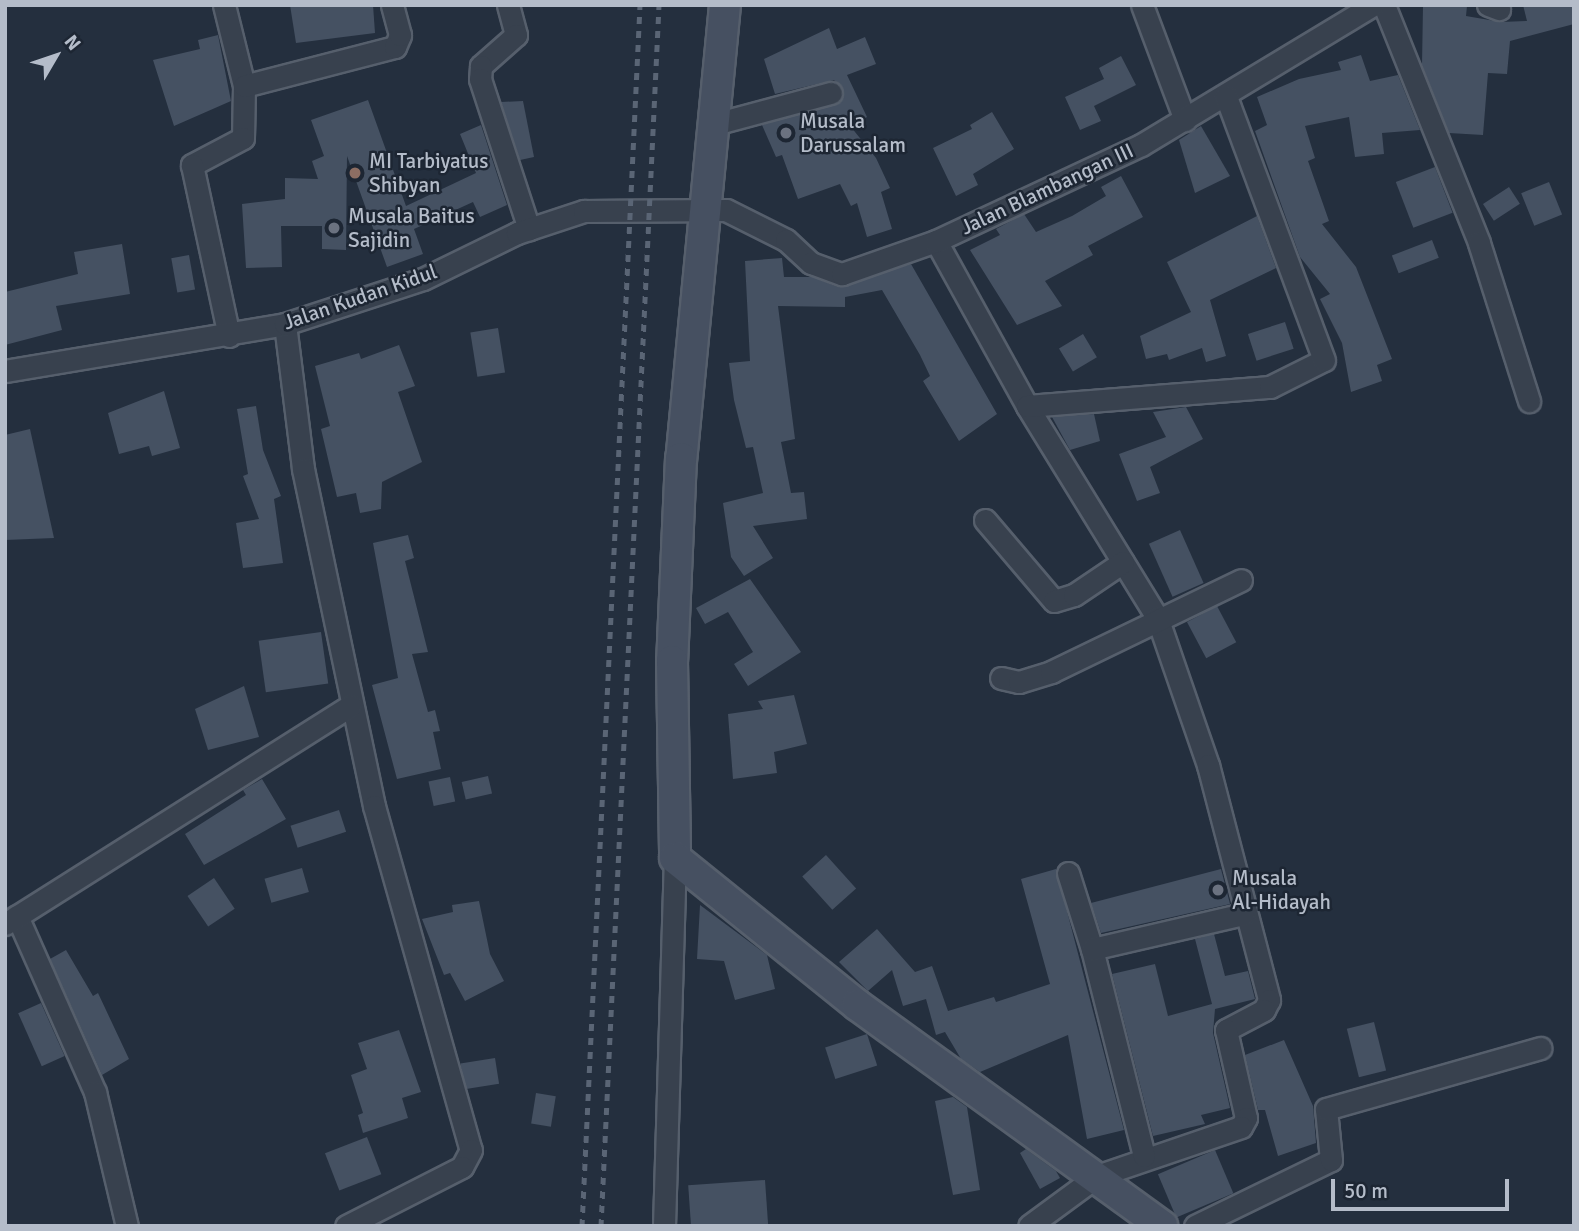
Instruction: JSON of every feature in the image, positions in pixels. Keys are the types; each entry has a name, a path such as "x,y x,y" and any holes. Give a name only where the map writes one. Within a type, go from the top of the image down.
{"street":[{"path":"224,5 244,86 241,141 192,165 229,335"},
{"path":"244,86 395,47 400,35 392,5"},
{"path":"508,5 516,35 481,66 480,79 529,229"},
{"path":"664,1226 675,858 672,661 680,472 725,5"},
{"path":"1142,5 1185,120"},
{"name":"Jalan Blambangan III","path":"707,208 748,219 786,240 811,263 842,274 936,241 1185,120 1373,5"},
{"path":"1384,5 1479,243 1529,401"},
{"path":"715,124 831,93"},
{"path":"1027,406 1270,387 1324,360 1226,96"},
{"name":"Jalan Kudan Kidul","path":"5,371 285,324 423,279 529,229 584,211 707,208"},
{"path":"936,241 1027,406 1157,617 1208,765 1244,914 1269,1000 1264,1010 1226,1030 1245,1123 1144,1156 1097,1176 1029,1226"},
{"path":"285,324 303,469 351,705 412,954 471,1150 462,1167 346,1226"},
{"path":"985,520 1054,601 1074,595 1123,562"},
{"path":"1001,678 1019,682 1051,672 1157,617 1241,580"},
{"path":"127,1226 95,1092 11,920 351,705"},
{"path":"675,858 857,1005 1097,1176 1162,1226"},
{"path":"1068,873 1092,949 1144,1156"},
{"path":"1092,949 1244,914"},
{"path":"1195,1226 1331,1160 1325,1109 1540,1048"}],"building":[{"path":"290,5 373,5 375,33 296,43"},
{"path":"1423,5 1467,6 1466,16 1501,22 1527,21 1523,5 1574,5 1574,24 1510,41 1507,74 1488,73 1483,135 1449,133 1422,65"},
{"path":"829,28 837,49 865,37 876,64 847,75 867,117 851,127 876,158 890,188 881,192 892,229 867,237 857,203 851,206 840,184 798,199 782,155 776,157 762,125 841,102 843,89 834,80 775,94 764,59"},
{"path":"218,35 231,101 174,126 153,60 200,49 198,40"},
{"path":"1361,55 1370,81 1398,75 1420,130 1382,133 1384,154 1355,157 1349,117 1305,126 1315,158 1308,161 1329,221 1322,224 1356,267 1392,359 1377,365 1382,381 1351,392 1342,343 1320,299 1330,294 1300,257 1255,131 1267,125 1257,97 1299,79 1341,70 1338,62"},
{"path":"1121,56 1136,85 1094,106 1101,121 1080,130 1065,97 1104,79 1099,68"},
{"path":"368,100 406,206 476,173 460,134 481,125 507,205 480,217 473,202 414,229 423,254 387,267 347,156 346,250 322,249 322,226 281,226 282,267 246,268 242,204 285,199 285,178 318,179 312,161 324,156 311,120"},
{"path":"523,101 534,157 520,160 501,102"},
{"path":"992,112 1014,149 973,174 978,185 956,196 933,148 972,129 970,125"},
{"path":"1201,126 1230,176 1195,193 1179,140"},
{"path":"1435,167 1453,213 1413,228 1396,182"},
{"path":"1121,176 1143,217 1088,246 1093,255 1045,281 1062,306 1017,325 970,250 1000,235 996,229 1024,214 1036,232 1072,216 1106,196 1101,187"},
{"path":"1549,182 1562,214 1534,226 1521,193"},
{"path":"1509,187 1520,204 1494,221 1483,204"},
{"path":"1257,216 1276,268 1210,300 1226,356 1206,362 1202,348 1169,360 1167,354 1146,359 1140,336 1191,312 1167,262"},
{"path":"1432,240 1439,258 1399,273 1392,255"},
{"path":"122,244 130,294 56,306 62,330 5,345 5,292 78,274 74,252"},
{"path":"189,255 195,289 177,293 171,258"},
{"path":"782,258 784,277 813,277 838,287 911,264 997,414 959,441 923,381 930,376 882,290 845,297 845,307 778,306 795,439 781,442 791,493 804,492 807,519 753,526 773,558 744,576 731,557 723,503 763,493 753,447 746,448 734,400 729,363 750,361 745,261"},
{"path":"1285,322 1294,349 1257,361 1248,334"},
{"path":"498,328 505,372 477,377 470,332"},
{"path":"1083,334 1097,357 1073,372 1059,348"},
{"path":"399,345 415,386 398,392 422,462 382,482 381,509 360,513 356,493 337,497 321,429 330,426 315,366 359,353 361,359"},
{"path":"164,391 180,448 152,456 149,446 119,454 108,413"},
{"path":"256,406 263,450 281,496 274,499 283,563 243,568 236,523 259,519 243,476 248,474 237,409"},
{"path":"1186,407 1203,439 1150,467 1160,493 1137,501 1119,454 1166,437 1153,412"},
{"path":"1094,414 1100,441 1070,450 1052,417"},
{"path":"30,429 54,538 5,540 5,435"},
{"path":"1180,530 1204,583 1173,597 1149,544"},
{"path":"408,535 414,558 405,561 428,652 412,654 428,712 435,710 440,731 433,732 441,769 397,779 372,685 398,678 373,543"},
{"path":"750,579 801,652 748,686 734,664 753,652 728,612 705,624 696,608"},
{"path":"1217,606 1236,642 1206,658 1187,622"},
{"path":"321,632 328,683 266,692 259,641"},
{"path":"244,686 259,737 208,750 195,709"},
{"path":"794,695 807,744 774,752 777,773 733,779 728,714 763,709 758,701"},
{"path":"488,776 492,794 466,800 462,782"},
{"path":"450,777 455,801 434,806 428,782"},
{"path":"262,779 286,819 204,865 185,834 246,795 243,790"},
{"path":"339,810 346,832 298,848 290,826"},
{"path":"826,855 856,888 832,910 802,876"},
{"path":"302,868 309,892 271,903 265,879"},
{"path":"1056,869 1124,1130 1087,1139 1068,1035 980,1072 961,1059 945,1032 936,1035 926,999 903,1006 892,970 868,991 839,962 877,929 915,972 932,966 948,1011 994,997 996,1002 1050,984 1021,879"},
{"path":"1221,869 1230,904 1101,933 1091,903"},
{"path":"214,878 235,909 208,927 187,896"},
{"path":"479,901 490,954 504,981 465,1001 450,973 444,975 422,919 453,912 452,905"},
{"path":"700,905 767,955 775,989 735,1000 724,961 697,959"},
{"path":"1214,934 1225,976 1248,971 1255,999 1215,1009 1213,1033 1230,1108 1201,1115 1205,1124 1153,1136 1112,974 1155,964 1168,1016 1212,1004 1195,939"},
{"path":"66,950 93,996 98,993 129,1059 102,1075 50,959"},
{"path":"41,1003 65,1056 42,1066 18,1013"},
{"path":"1374,1022 1386,1071 1359,1077 1347,1029"},
{"path":"399,1030 421,1092 402,1098 408,1118 363,1133 358,1115 363,1113 351,1075 367,1069 358,1043"},
{"path":"867,1034 877,1065 835,1079 825,1048"},
{"path":"1284,1040 1313,1106 1316,1143 1278,1156 1265,1110 1258,1110 1245,1055"},
{"path":"495,1058 499,1084 464,1089 460,1063"},
{"path":"536,1093 556,1096 551,1127 531,1124"},
{"path":"953,1097 967,1107 980,1190 953,1195 935,1101"},
{"path":"367,1137 381,1174 339,1190 325,1153"},
{"path":"1026,1149 1056,1171 1060,1178 1040,1189 1020,1153"},
{"path":"1215,1150 1233,1193 1176,1217 1158,1174"},
{"path":"765,1180 768,1226 691,1226 688,1185"}],"railway":[{"path":"582,1226 640,5"},
{"path":"601,1226 659,5"}],"place":[{"name":"Musala Darussalam","path":"786,133"},
{"name":"MI Tarbiyatus Shibyan","path":"355,173"},
{"name":"Musala Baitus Sajidin","path":"334,228"},
{"name":"Musala Al-Hidayah","path":"1218,890"}]}
